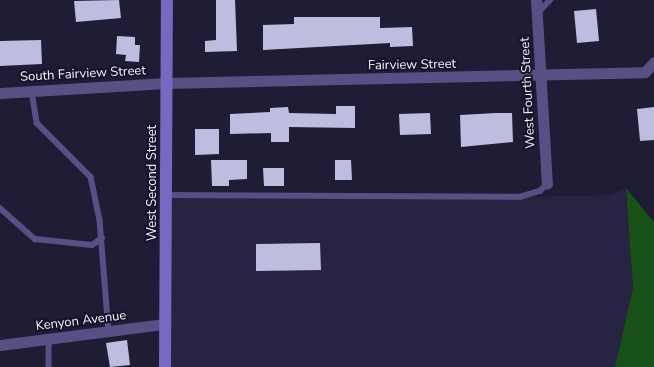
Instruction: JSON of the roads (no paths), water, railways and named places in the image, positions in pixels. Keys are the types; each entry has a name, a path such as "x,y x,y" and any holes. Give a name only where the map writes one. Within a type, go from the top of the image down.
{"main road":[{"name":"West Second Street","path":"164,367 167,0"}],"street":[{"name":"West Fourth Street","path":"536,0 542,77 547,184"},
{"name":"Fairview Street","path":"167,83 542,77 650,72 654,62"},
{"name":"South Fairview Street","path":"0,93 167,83"},
{"name":"Kenyon Avenue","path":"0,345 165,324"}],"lane":[{"path":"538,14 550,0"},
{"path":"32,91 37,123 91,177 102,238 109,331"},
{"path":"166,195 520,197 540,191 547,184"},
{"path":"0,208 35,239 92,245 102,238"},
{"path":"48,339 49,367"}]}
